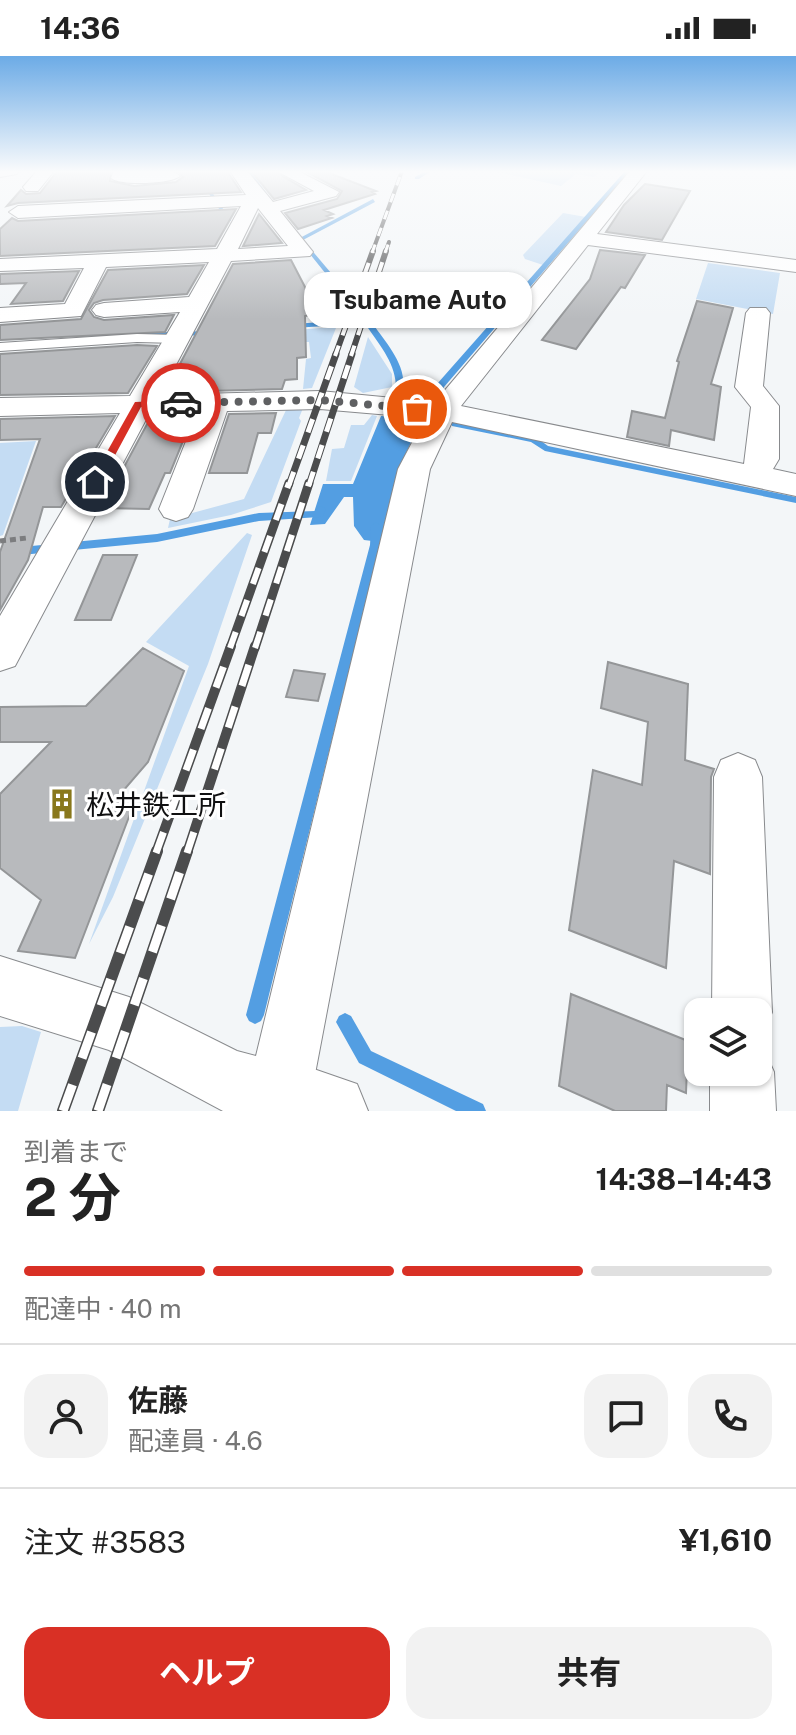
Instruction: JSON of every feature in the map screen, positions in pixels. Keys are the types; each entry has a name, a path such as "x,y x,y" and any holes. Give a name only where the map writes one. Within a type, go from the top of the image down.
{"street":[{"path":"5,261 34,220"},
{"path":"0,315 73,311 109,220"},
{"path":"0,653 242,220"},
{"path":"5,261 94,263 303,252 279,220"},
{"path":"0,986 129,1028 228,1081 295,1106 414,469 443,411 474,369 599,220"},
{"path":"584,238 796,266"},
{"path":"135,308 144,284"},
{"path":"104,310 196,304"},
{"path":"753,476 763,459 765,406 749,387 758,313"},
{"path":"0,407 320,400 443,411 796,485"},
{"path":"176,509 216,402"},
{"path":"738,777 742,998"},
{"path":"742,1086 743,1111"}],"lane":[{"path":"0,347 178,336"}],"shaded area":[{"path":"556,220 583,220 543,265 525,259 523,255"},
{"path":"708,263 780,273 773,314 696,299"},
{"path":"336,328 312,388 303,389 306,359 311,358 309,342 284,342 284,331"},
{"path":"368,337 392,374 392,387 363,393 354,387"},
{"path":"287,408 303,408 271,502 231,515 168,528 170,519 244,499"},
{"path":"372,415 377,416 351,481 326,481 332,449 344,448 351,425 364,425"},
{"path":"36,441 3,535 0,536 0,443"},
{"path":"247,533 252,535 208,664 113,897 89,944 189,666 146,642"},
{"path":"22,1026 41,1032 18,1111 0,1111 0,1027"}],"water":[{"path":"381,416 411,417 416,419 418,427 400,466 381,542 364,540 354,526 353,497 344,497 325,524 310,525 323,484 353,484"}],"building":[{"path":"10,220 230,220 215,246 0,256 0,229"},
{"path":"256,220 264,220 282,243 243,246"},
{"path":"291,220 325,220 298,229"},
{"path":"614,220 673,220 662,240 606,232"},
{"path":"600,250 645,255 625,288 621,287 576,349 542,340 590,279"},
{"path":"291,260 319,314 305,316 306,357 297,358 297,379 285,380 282,389 165,392 233,264"},
{"path":"204,265 187,294 103,300 94,303 89,310 94,317 104,320 174,315 165,332 0,340 0,325 81,319 108,270"},
{"path":"79,271 63,301 11,304 26,283 0,284 0,274"},
{"path":"697,301 733,308 711,384 721,387 714,440 671,430 669,446 627,437 632,411 665,418 677,361"},
{"path":"157,346 128,393 0,395 0,354"},
{"path":"276,413 271,433 258,433 247,473 209,473 229,414"},
{"path":"194,414 170,473 165,473 149,509 102,508 152,415"},
{"path":"115,416 61,507 43,507 28,560 0,610 0,552 40,439 0,440 0,419"},
{"path":"103,555 137,555 111,620 75,620"},
{"name":"松井鉄工所","path":"143,648 184,671 148,762 116,799 132,809 75,958 18,951 41,900 0,868 0,794 51,742 0,742 0,707 86,706"},
{"path":"608,662 688,684 685,760 714,769 711,777 710,874 674,861 666,968 569,930 593,770 642,785 648,722 601,708"},
{"path":"294,670 325,674 318,701 286,697"},
{"path":"571,994 684,1039 686,1093 667,1085 666,1111 615,1111 559,1086"}],"waterway":[{"path":"301,239 337,220"},
{"path":"435,400 440,386 585,220"},
{"path":"304,243 329,274 327,277 338,284 326,324"},
{"path":"292,326 326,324"},
{"path":"326,324 370,326 395,363 400,388"},
{"path":"124,335 211,333"},
{"path":"455,424 534,440 545,448 796,500"},
{"path":"0,553 157,538 259,517 319,514 321,509"},
{"path":"255,1015 375,545 376,526"},
{"path":"345,1022 365,1057 476,1111"}],"railway":[{"path":"372,253 384,220"},
{"path":"385,253 389,242"},
{"path":"335,356 373,251"},
{"path":"351,356 386,251"},
{"path":"289,485 336,354"},
{"path":"309,485 352,354"},
{"path":"230,648 289,483"},
{"path":"255,648 309,483"},
{"path":"156,853 231,646"},
{"path":"187,853 255,646"},
{"path":"63,1111 157,851"},
{"path":"98,1111 187,851"}],"way so far":[{"path":"181,403 320,400 417,409"}],"place":[{"name":"Tsubame Auto","path":"417,409"},
{"name":"松井鉄工所","path":"62,804"}],"route":[{"path":"95,482 138,404 181,403"}]}
